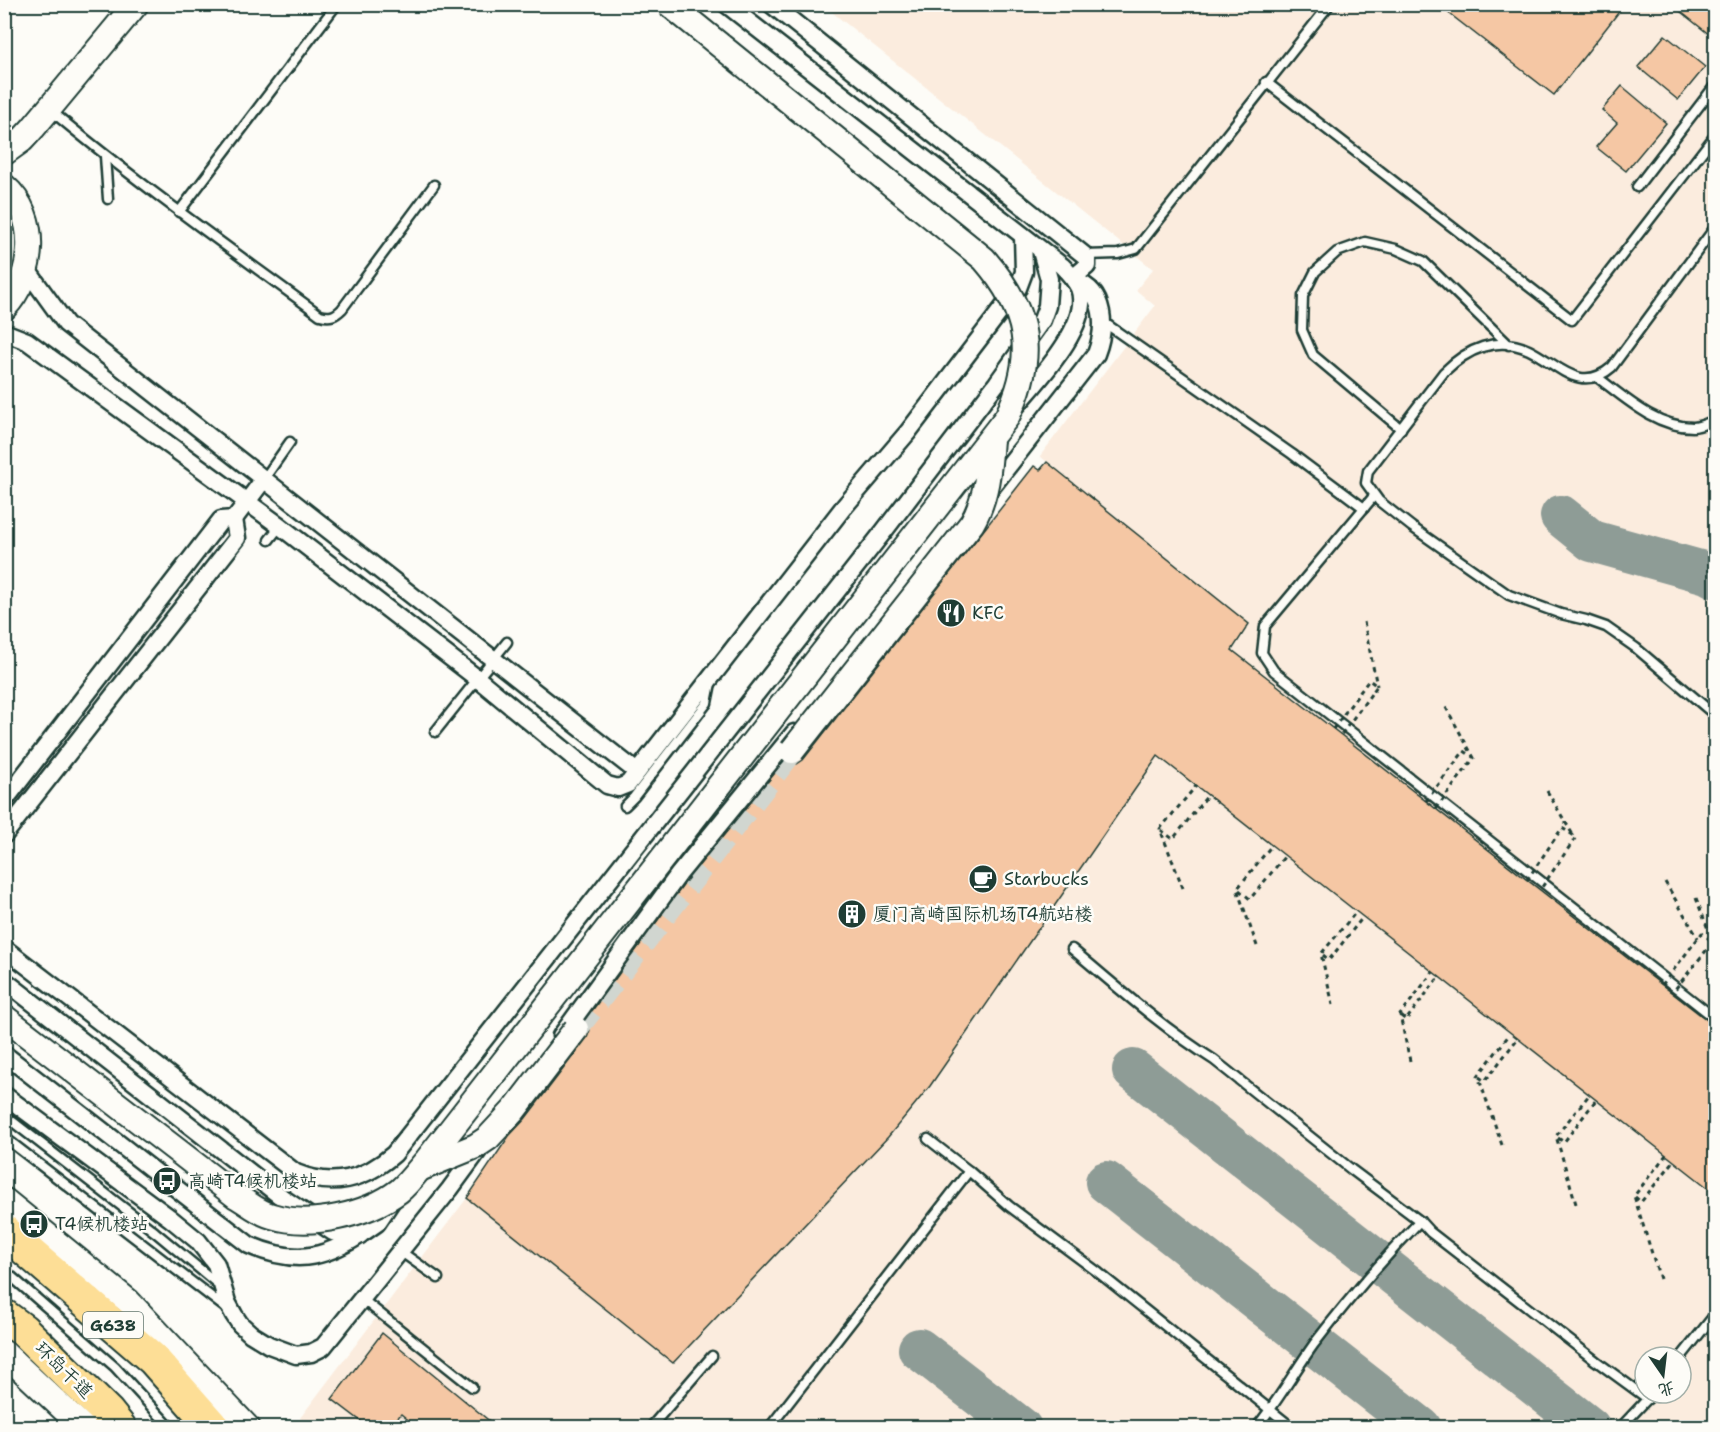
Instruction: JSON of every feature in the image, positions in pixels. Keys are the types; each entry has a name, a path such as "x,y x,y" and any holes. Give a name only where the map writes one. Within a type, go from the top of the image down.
{"highway":[{"name":"G638","path":"4,1231 153,1359 214,1428"},
{"name":"环岛干道","path":"4,1316 40,1347 120,1428"}],"street":[{"path":"4,153 22,140 136,4"},
{"path":"4,1017 236,1196 271,1216 300,1220 325,1219 379,1204 401,1190 420,1168 1007,417 1018,393 1025,367 1025,344 1016,305 997,274 984,259 669,4"},
{"path":"4,1054 249,1245 267,1253 300,1257 315,1256 330,1252 364,1232 377,1223 444,1125 1065,343 1079,315 1080,295 1074,280 1062,266 726,4"},
{"path":"771,4 1084,255 1087,259 1087,266 1074,280"},
{"path":"4,186 11,191 25,215 30,243 27,270 19,290 4,309"},
{"path":"4,332 27,341 280,526 478,679 607,785 613,788 624,787 712,678 843,508 914,424 1018,288 1024,272 1023,236"},
{"path":"4,948 296,1173 311,1179 330,1181 349,1179 380,1166 394,1154 884,531 997,383 1042,320 1047,306 1049,279 1041,251"},
{"path":"27,270 66,324 637,772"},
{"path":"4,1095 198,1241 216,1264 227,1302 234,1315 240,1324 259,1340 283,1352 296,1355 311,1353 323,1347 450,1189 679,874 1089,365 1100,345 1102,321 1099,305 1092,291 1084,284 1074,280"},
{"path":"792,751 972,523 980,509 986,489 991,439"},
{"path":"4,835 237,538 234,519 264,479"},
{"path":"4,801 221,520 234,519"},
{"path":"4,980 284,1199 333,1232 346,1236 364,1232"},
{"path":"420,1168 476,1146 488,1138 514,1110 576,1029"},
{"path":"4,1200 128,1301 248,1428"},
{"path":"4,1353 84,1428"}],"lane":[{"path":"179,212 337,4"},
{"path":"1084,255 1118,254 1136,249 1330,4"},
{"path":"1266,82 1572,321 1716,134"},
{"path":"1637,187 1716,84"},
{"path":"49,109 105,156 320,315 331,317 342,309 434,185"},
{"path":"105,156 108,199"},
{"path":"1716,226 1612,367 1603,375 1590,379 1579,378 1528,350 1509,345 1476,348 1458,358 1444,372 1368,471 1366,483 1374,496 1412,527 1509,595 1606,627 1634,646 1716,716"},
{"path":"1401,429 1313,355 1302,330 1303,296 1315,272 1337,252 1365,242 1396,249 1423,261 1509,345"},
{"path":"1102,321 1292,454 1364,508"},
{"path":"1597,377 1649,415 1664,422 1694,427 1716,420"},
{"path":"264,479 290,442"},
{"path":"1374,496 1265,626 1262,653 1274,671 1716,1019"},
{"path":"269,540 280,526"},
{"path":"435,732 507,642"},
{"path":"625,806 707,703 712,678"},
{"path":"1072,949 1196,1049 1214,1060 1420,1221 1430,1232 1596,1361 1633,1385"},
{"path":"4,1115 155,1232 224,1290"},
{"path":"4,1137 234,1315"},
{"path":"928,1139 1009,1206 1099,1273 1293,1428"},
{"path":"769,1428 969,1171"},
{"path":"1256,1428 1314,1344 1379,1263 1420,1221"},
{"path":"400,1251 438,1278"},
{"path":"4,1270 115,1366 171,1428"},
{"path":"362,1299 472,1387"},
{"path":"1691,1345 1716,1313"},
{"path":"650,1428 712,1356"},
{"path":"1620,1428 1642,1405"}],"path":[{"path":"1341,735 1377,686 1364,622"},
{"path":"1333,729 1369,680 1377,686"},
{"path":"1444,704 1474,758"},
{"path":"1426,801 1464,751 1474,758"},
{"path":"1436,809 1474,758"},
{"path":"1160,829 1196,786"},
{"path":"1540,890 1576,837 1547,791"},
{"path":"1160,829 1173,839 1208,795"},
{"path":"1527,880 1562,828 1573,835"},
{"path":"1160,829 1184,888"},
{"path":"1238,889 1272,845"},
{"path":"1238,889 1250,899 1285,856"},
{"path":"1665,882 1698,938"},
{"path":"1238,889 1257,946"},
{"path":"1696,898 1713,942"},
{"path":"1321,954 1356,912"},
{"path":"1321,954 1329,960 1363,917"},
{"path":"1662,985 1702,933 1713,942"},
{"path":"1672,993 1713,942"},
{"path":"1321,954 1333,1005"},
{"path":"1410,1061 1400,1015 1433,972"},
{"path":"1400,1015 1406,1020 1439,977"},
{"path":"1478,1076 1509,1035"},
{"path":"1478,1076 1485,1081 1518,1038"},
{"path":"1478,1076 1502,1145"},
{"path":"1556,1136 1589,1095"},
{"path":"1556,1136 1564,1142 1596,1100"},
{"path":"1556,1136 1576,1204"},
{"path":"1634,1196 1666,1155"},
{"path":"1634,1196 1641,1202 1674,1161"},
{"path":"1634,1196 1660,1279"}],"shaded area":[{"path":"823,5 1715,5 1715,1427 309,1428 300,1418 467,1198 530,1105 592,1004 639,936 735,817 969,549 1034,466 1040,469 1047,462 1040,456 1155,306 1136,290 1153,269"}],"building":[{"path":"1437,4 1625,4 1554,95"},
{"path":"1671,4 1716,4 1716,29 1710,35"},
{"path":"1665,35 1705,67 1678,100 1638,67"},
{"path":"1622,86 1666,123 1626,171 1596,147 1617,123 1602,110"},
{"name":"厦门高崎国际机场T4航站楼","path":"1047,462 1249,624 1232,650 1716,1027 1716,1194 1158,756 930,1086 888,1137 673,1363 467,1198 509,1136 525,1119 587,1038 590,1030 586,1019 687,880 784,762 789,765 803,760 1034,466 1040,470"},
{"path":"382,1333 498,1428 418,1428 401,1414 389,1428 370,1428 332,1399"}],"taxiway":[{"path":"1561,516 1592,541 1707,573 1716,578"},
{"path":"1133,1070 1590,1428"},
{"path":"1106,1182 1421,1428"},
{"path":"919,1349 1021,1428"}],"tunnel":[{"path":"576,1029 792,751"}],"place":[{"name":"KFC","path":"951,613"},
{"name":"Starbucks","path":"983,879"},
{"name":"厦门高崎国际机场T4航站楼","path":"852,914"},
{"name":"高崎T4候机楼站","path":"167,1181"},
{"name":"T4候机楼站","path":"34,1224"}]}
